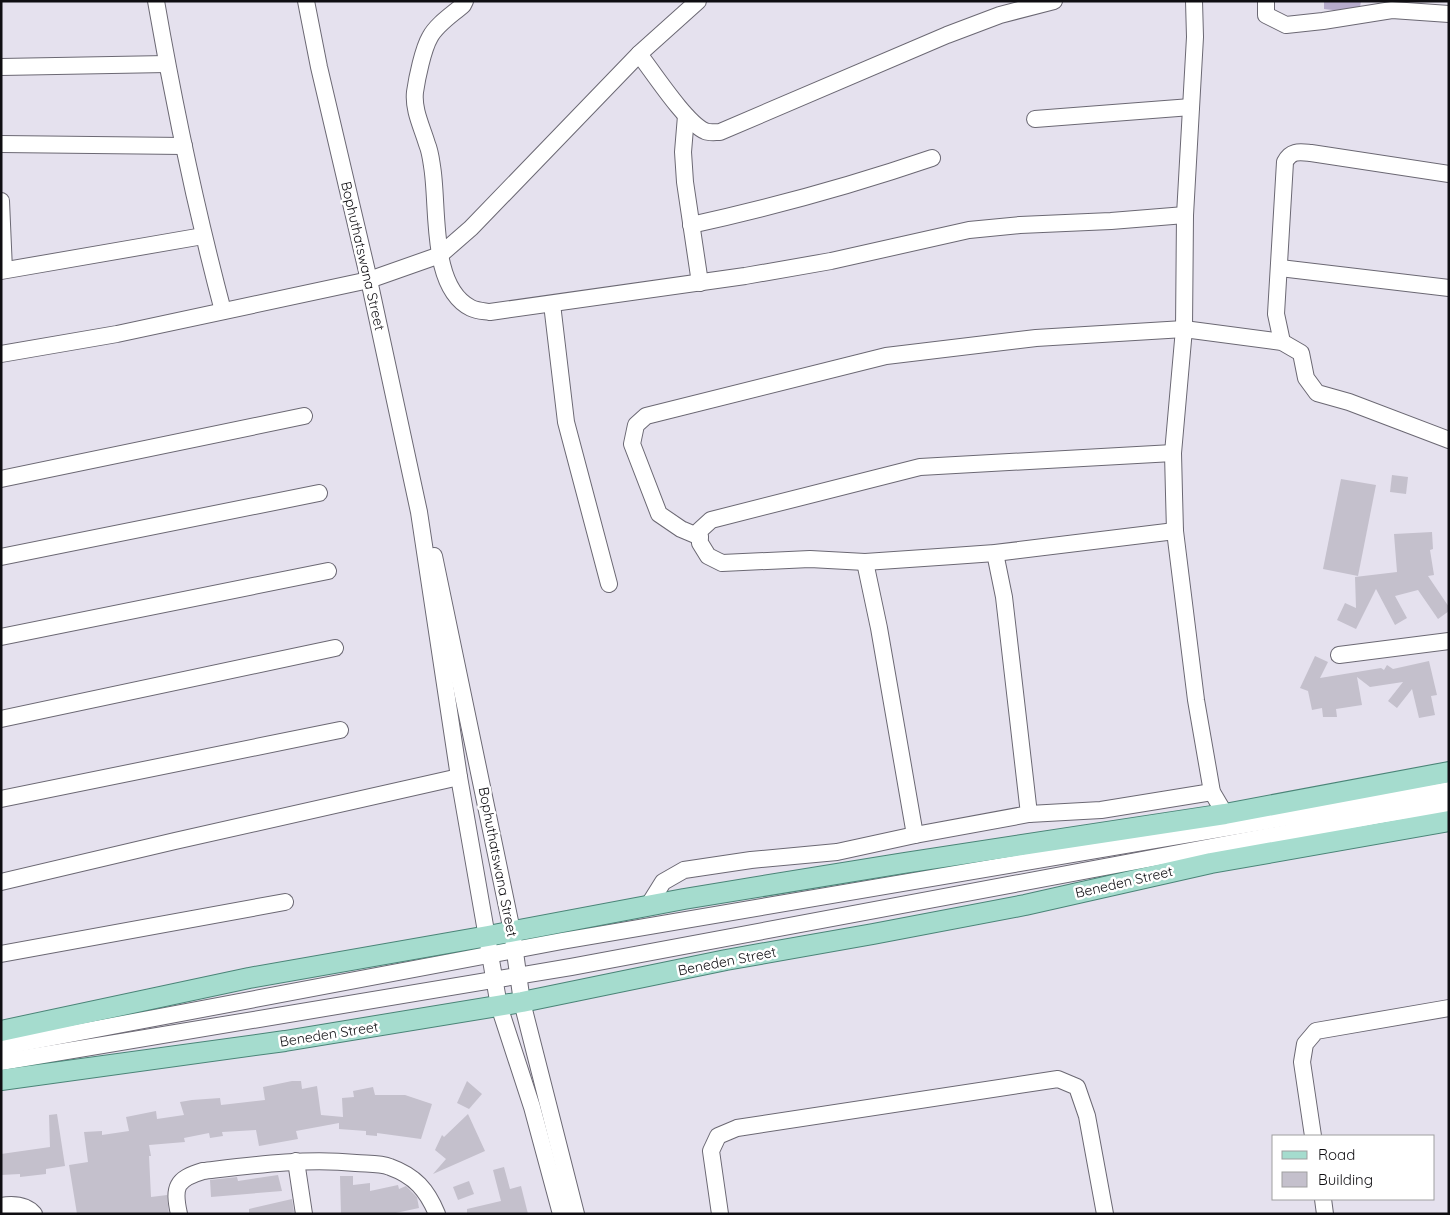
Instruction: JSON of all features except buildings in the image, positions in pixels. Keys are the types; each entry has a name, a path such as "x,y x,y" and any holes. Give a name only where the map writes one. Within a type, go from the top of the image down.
{"main road":[{"path":"1,1031 249,978 514,941 648,906 904,863 1225,814 1449,772"},
{"name":"Beneden Street","path":"1,1080 285,1041 522,1002 726,960 1026,905 1211,863 1449,821"}],"street":[{"path":"156,1 167,64 203,236 223,311"},
{"name":"Bophuthatswana Street","path":"306,1 319,66 370,280 419,512 459,777 490,945 499,1006 532,1107 561,1214"},
{"path":"465,1 430,37 419,72 415,94 418,117 428,145 433,173 440,256 448,282 460,300 472,309 490,312 700,283 830,261 969,230 1185,215"},
{"path":"1,354 117,334 370,280 440,256 471,228 639,54 698,1"},
{"path":"639,54 695,126 706,132 720,132 947,34 1000,15 1054,1"},
{"path":"1194,1 1195,37 1185,215 1184,329 1173,453 1175,531 1188,642 1212,792 1225,814"},
{"path":"1266,1 1266,15 1286,25 1392,10 1449,14"},
{"path":"1,67 167,64"},
{"path":"1035,119 1191,107"},
{"path":"686,116 683,152 685,182 700,283"},
{"path":"1,144 184,146"},
{"path":"1282,342 1276,314 1285,162 1292,153 1299,151 1311,152 1449,174"},
{"path":"691,225 868,180 932,158"},
{"path":"1,202 3,270 203,236"},
{"path":"1280,268 1449,288"},
{"path":"552,304 566,422 608,584"},
{"path":"700,537 681,529 659,514 632,444 636,425 646,416 886,356 1036,338 1184,329 1282,342 1301,353 1306,378 1317,394 1349,402 1449,440"},
{"path":"1,479 304,416"},
{"path":"1173,453 920,467 711,520 699,531 700,543 708,556 722,563 810,559 865,562 995,553 1175,531"},
{"path":"1,557 319,493"},
{"name":"Bophuthatswana Street","path":"419,512 436,562 514,941 522,1002 576,1214"},
{"path":"995,553 1004,597 1030,814"},
{"path":"865,562 879,628 914,835"},
{"path":"1,638 328,570"},
{"path":"1339,655 1449,641"},
{"path":"1,719 335,648"},
{"path":"1,799 340,730"},
{"path":"1,882 459,777"},
{"path":"514,941 1449,790"},
{"path":"648,906 663,882 684,870 751,860 837,852 914,835 1030,814 1101,810 1212,792"},
{"path":"1,1062 571,967 1449,804"},
{"path":"1,954 285,902"},
{"path":"1,1046 490,945"},
{"path":"1313,1135 1302,1062 1305,1044 1316,1032 1449,1008"},
{"path":"720,1214 711,1151 718,1136 737,1128 1058,1079 1077,1087 1080,1094 1087,1116 1105,1214"},
{"path":"179,1214 176,1198 177,1188 184,1179 193,1174 203,1170 296,1161 336,1161 389,1166 419,1184 430,1197 437,1214"},
{"path":"296,1161 304,1214"},
{"path":"1323,1200 1325,1214"},
{"path":"1,1206 10,1204 21,1206 32,1211 34,1214"}],"shaded area":[{"path":"1324,1 1361,1 1359,13 1324,9"}]}
